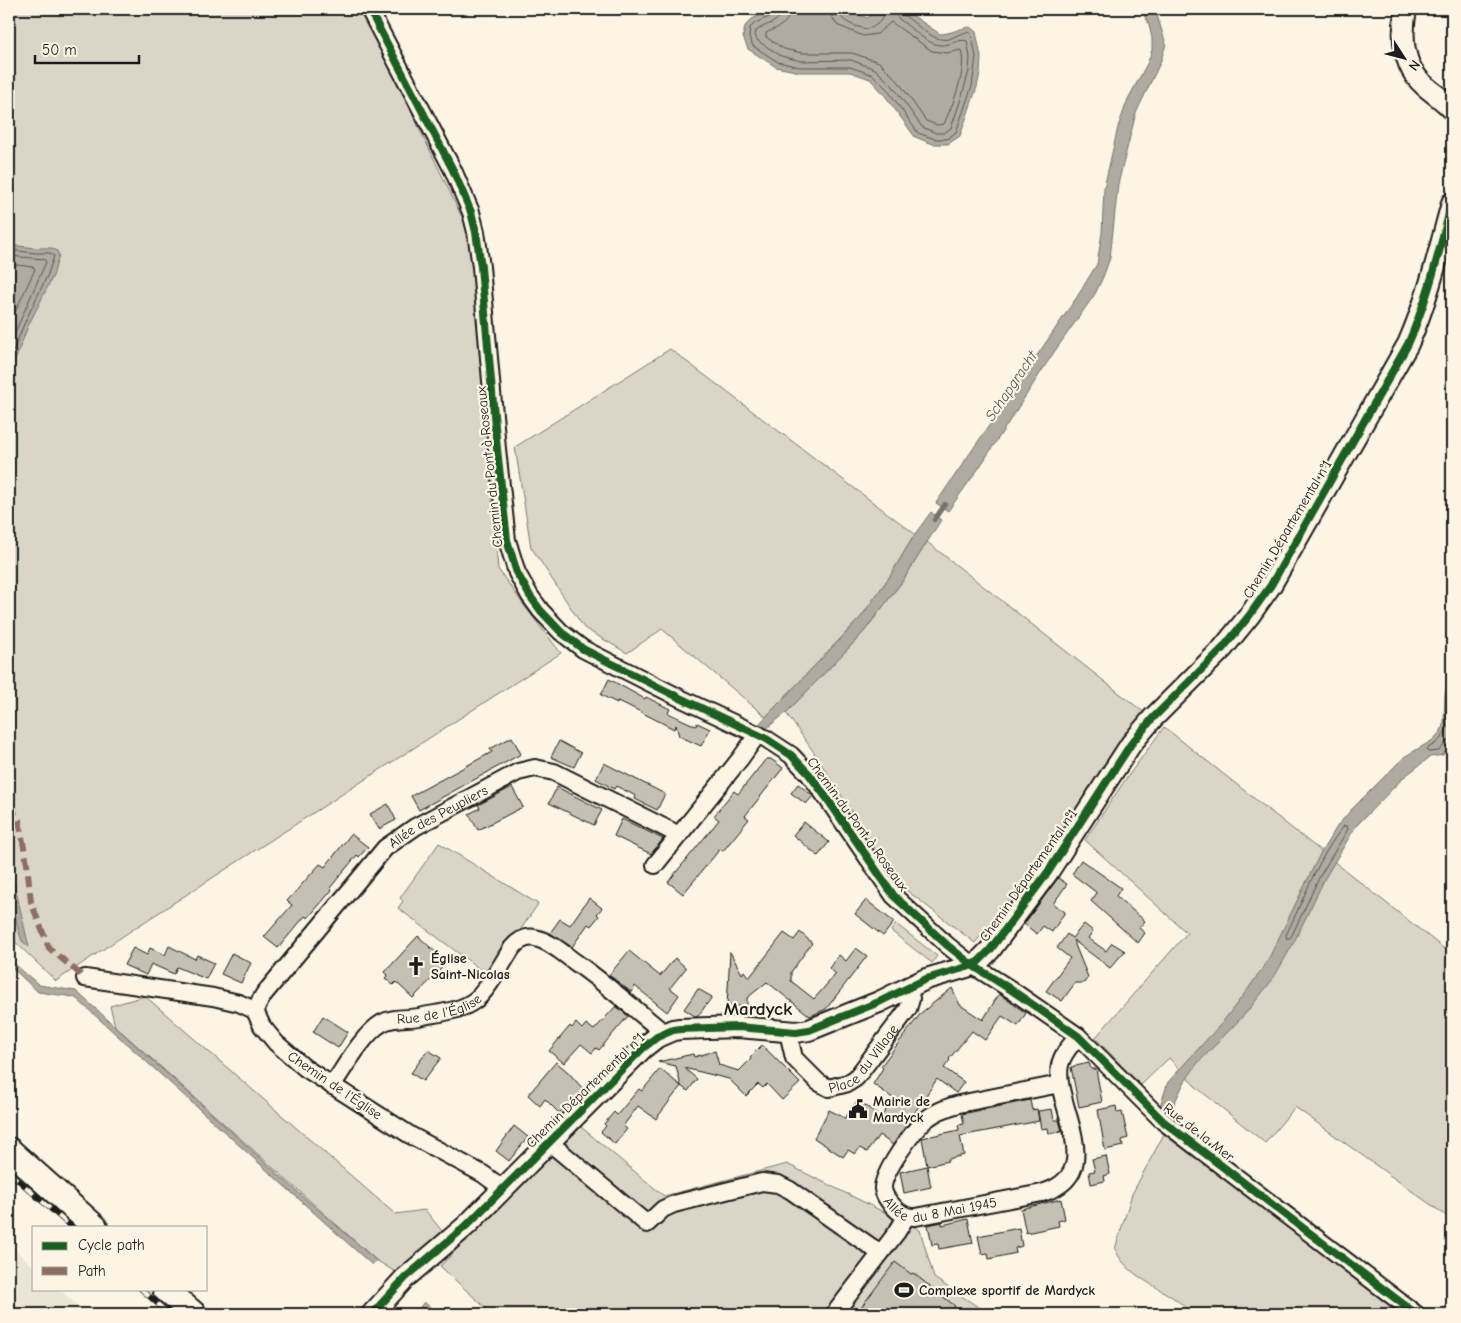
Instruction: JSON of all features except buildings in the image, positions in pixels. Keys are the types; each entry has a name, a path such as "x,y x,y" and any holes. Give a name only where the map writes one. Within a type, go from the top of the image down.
{"main road":[{"path":"9,1150 94,1226"},
{"path":"167,1290 194,1314"}],"street":[{"name":"Chemin du Pont à Roseaux","path":"370,9 453,170 474,222 481,267 504,519 512,558 530,596 548,619 583,649 777,745 803,767 826,797 894,896 972,965"},
{"path":"1406,9 1403,29 1404,46 1410,68 1418,79 1452,109"},
{"name":"Chemin Départemental n°1","path":"372,1314 405,1278 467,1225 644,1048 664,1034 680,1029 726,1027 749,1027 788,1032 810,1030 879,1002 926,979 972,965 990,950 1048,872 1131,744 1153,718 1223,648 1271,585 1408,344 1430,282 1452,203"},
{"path":"655,865 758,734"},
{"name":"Allée des Peupliers","path":"256,1010 264,994 385,848 415,827 518,772 535,768 554,772 679,835"},
{"name":"Rue de l'Église","path":"332,1086 368,1035 383,1022 460,1008 475,1001 516,943 526,938 536,938 580,966 664,1034"},
{"name":"Rue de la Mer","path":"972,965 1078,1036 1164,1122 1416,1314"},
{"path":"85,978 213,997 256,1010"},
{"name":"Place du Village","path":"788,1032 794,1058 818,1082 829,1088 848,1083 856,1078 908,1009 911,999 909,986"},
{"name":"Chemin de l'Église","path":"256,1010 257,1017 262,1026 290,1056 332,1086 414,1137 483,1174 502,1188"},
{"name":"Allée du 8 Mai 1945","path":"1060,1084 952,1106 937,1111 915,1131 892,1165 884,1184 888,1200 896,1210 906,1216 922,1217 1033,1195 1049,1191 1059,1185 1071,1170 1075,1149 1072,1126 1060,1084 1059,1071 1062,1058 1078,1036"},
{"path":"549,1142 647,1224 663,1209 674,1204 746,1185 762,1182 773,1183 790,1190 880,1253"},
{"path":"834,1314 897,1232 906,1216"}],"shaded area":[{"path":"9,9 362,9 470,234 498,569 561,653 56,981 9,936"},
{"path":"670,349 915,534 890,576 861,617 766,717 662,629 627,653 584,628 531,547 515,447"},
{"path":"927,542 1146,714 1068,827 975,943 897,883 813,751 786,713 863,633 904,579"},
{"path":"1164,727 1452,955 1452,1220 1295,1107 1265,1143 1196,1087 1169,1058 1141,1085 1095,1038 1187,933 1085,840 1123,783"},
{"path":"439,843 538,904 489,976 398,908 403,901 400,898"},
{"path":"896,924 937,956 932,963 891,931"},
{"path":"145,996 395,1214 425,1210 442,1231 442,1245 405,1278 376,1260 115,1026 110,1006"},
{"path":"581,1127 664,1196 787,1164 920,1230 934,1278 989,1314 492,1314 440,1266"},
{"path":"1164,1134 1403,1314 1191,1314 1172,1297 1130,1270 1115,1249 1132,1194"},
{"path":"9,1244 32,1265 32,1290 60,1290 87,1314 9,1314"}],"water":[{"path":"784,9 842,9 868,18 876,9 903,9 940,34 970,27 976,32 981,57 980,73 960,136 948,144 933,144 915,137 883,93 870,79 850,72 800,72 776,67 748,49 743,37 745,26 752,19 766,12"},
{"path":"1141,9 1155,9 1166,44 1160,63 1136,113 1118,184 1110,258 1103,277 1095,294 1052,355 979,468 948,511 936,503 1077,297 1097,264 1102,233 1104,188 1118,127 1128,99 1148,62 1152,50 1149,25"},
{"path":"9,245 52,248 59,255 53,276 28,326 13,366 9,371"},
{"path":"931,512 941,520 904,579 863,633 786,713 763,731 758,725 861,617"},
{"path":"1452,666 1452,742 1443,755 1430,757 1404,777 1356,826 1325,878 1293,944 1273,979 1246,1013 1197,1064 1184,1083 1168,1113 1160,1106 1168,1082 1221,1024 1267,962 1320,854 1338,825 1404,757 1433,740 1441,731 1444,722 1445,695"},
{"path":"9,860 29,947 22,941 18,929 9,886"},
{"path":"9,959 39,985 76,991 300,1194 376,1260 372,1265 78,1000 74,997 38,992 9,965"},
{"path":"424,1302 438,1314 421,1314 417,1311"}],"waterway":[{"name":"Schapgracht","path":"934,520 945,504"}],"railway":[{"path":"9,1172 70,1226"},
{"path":"142,1290 169,1314"}],"marked path":[{"path":"9,805 19,820 27,864 31,902 49,948 85,978"}],"cycle path":[{"path":"369,9 453,170 471,212 481,267 507,540 517,573 541,611 561,632 583,649 765,738 791,755 809,774 826,797 894,896 947,945 972,965 1078,1036 1164,1122 1416,1314"},
{"path":"372,1314 405,1278 467,1225 643,1048 657,1037 680,1029 738,1027 796,1032 809,1030 879,1002 926,979 967,967 978,962 990,950 1048,872 1131,744 1153,718 1223,648 1271,585 1408,344 1438,257 1452,203"}],"place":[{"name":"Église Saint-Nicolas","path":"416,966"},
{"name":"Mairie de Mardyck","path":"858,1109"},
{"name":"Complexe sportif de Mardyck","path":"904,1290"}],"district":[{"name":"Mardyck","path":"758,1008"}]}
